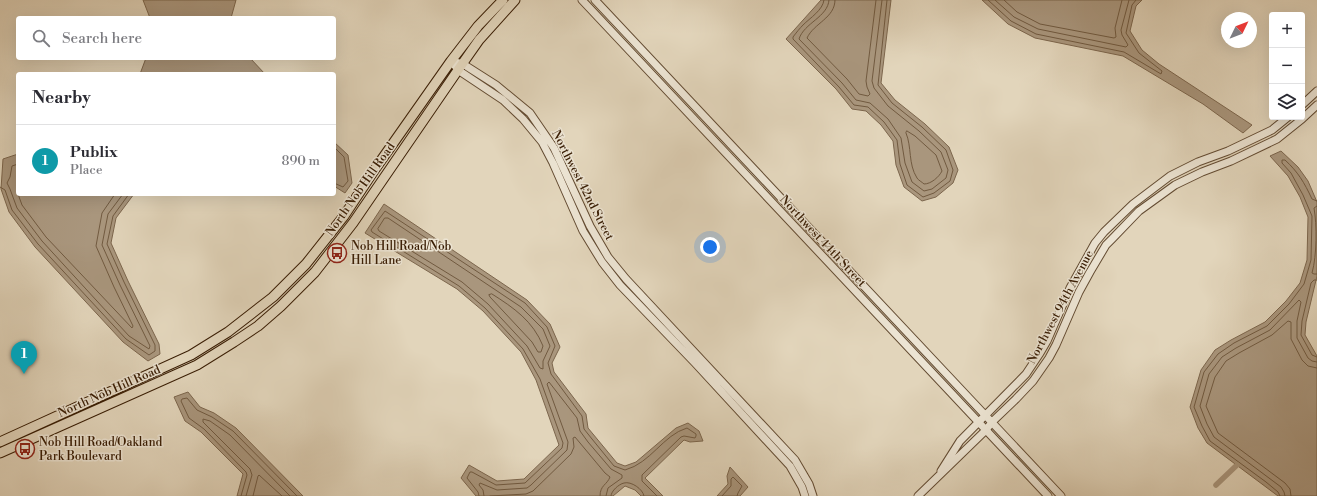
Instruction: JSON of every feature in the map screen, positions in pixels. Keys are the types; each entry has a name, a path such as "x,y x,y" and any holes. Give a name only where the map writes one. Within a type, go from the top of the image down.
{"main road":[{"name":"North Nob Hill Road","path":"0,442 191,355 228,332 273,297 306,264 344,216 375,169 451,62 478,26 502,0"},
{"name":"North Nob Hill Road","path":"0,453 196,365 258,326 281,306 310,278 353,223 460,67 480,40 515,0"}],"street":[{"name":"Northwest 44th Street","path":"582,0 1048,496"},
{"name":"Northwest 44th Street","path":"595,0 1061,496"},
{"name":"Northwest 42nd Street","path":"451,62 496,85 530,113 554,148 590,226 608,257 626,279 795,460 809,484 813,496"},
{"name":"Northwest 42nd Street","path":"460,67 503,100 523,118 542,142 553,163 583,231 602,262 620,284 696,363 790,466 802,487 805,496"},
{"path":"1305,103 1317,91"},
{"name":"Northwest 94th Avenue","path":"918,496 986,430 1033,380 1056,346 1079,292 1106,246 1139,211 1175,185 1277,139 1317,105"},
{"name":"Northwest 94th Avenue","path":"938,476 954,449 978,422 1026,374 1047,341 1070,288 1095,243 1104,232 1133,204 1170,176 1198,162 1228,151 1272,130 1284,120"}],"water":[{"path":"143,0 236,0 232,16 149,16"},
{"path":"821,0 891,0 881,83 895,100 925,124 949,147 958,170 953,183 936,197 922,201 904,187 896,165 893,141 881,125 866,111 852,109 836,89 786,39"},
{"path":"982,0 1142,0 1136,6 1130,31 1142,50 1159,64 1252,125 1243,133 1203,104 1123,56 1035,38 1008,24"},
{"path":"145,60 252,60 263,72 141,72"},
{"path":"336,144 348,155 352,183 345,193 336,187"},
{"path":"1281,151 1298,167 1308,181 1317,202 1317,276 1306,322 1305,335 1317,356 1317,496 1278,496 1207,443 1198,428 1190,407 1201,370 1215,350 1265,322 1286,301 1300,283 1307,260 1308,217 1300,197 1288,176 1270,156"},
{"path":"16,155 16,196 132,196 116,218 111,243 159,344 160,354 148,361 123,342 35,247 9,212 1,189 3,159"},
{"path":"384,204 527,300 550,324 560,347 552,363 554,372 586,414 588,428 617,463 625,466 636,462 676,428 688,423 699,431 703,441 690,442 684,440 645,478 663,496 641,496 635,490 625,486 613,496 476,496 461,478 469,465 497,481 524,479 559,445 536,380 521,352 483,311 457,289 365,233"},
{"path":"188,392 200,407 214,413 236,428 303,496 237,496 243,474 201,432 185,421 174,397"},
{"path":"730,467 748,487 740,496 717,496 728,484 727,476"}],"waterway":[{"path":"1216,485 1237,465"}],"place":[{"name":"Nob Hill Road/Nob Hill Lane","path":"337,253"},
{"name":"Publix","path":"24,374"},
{"name":"Nob Hill Road/Oakland Park Boulevard","path":"25,449"}]}
